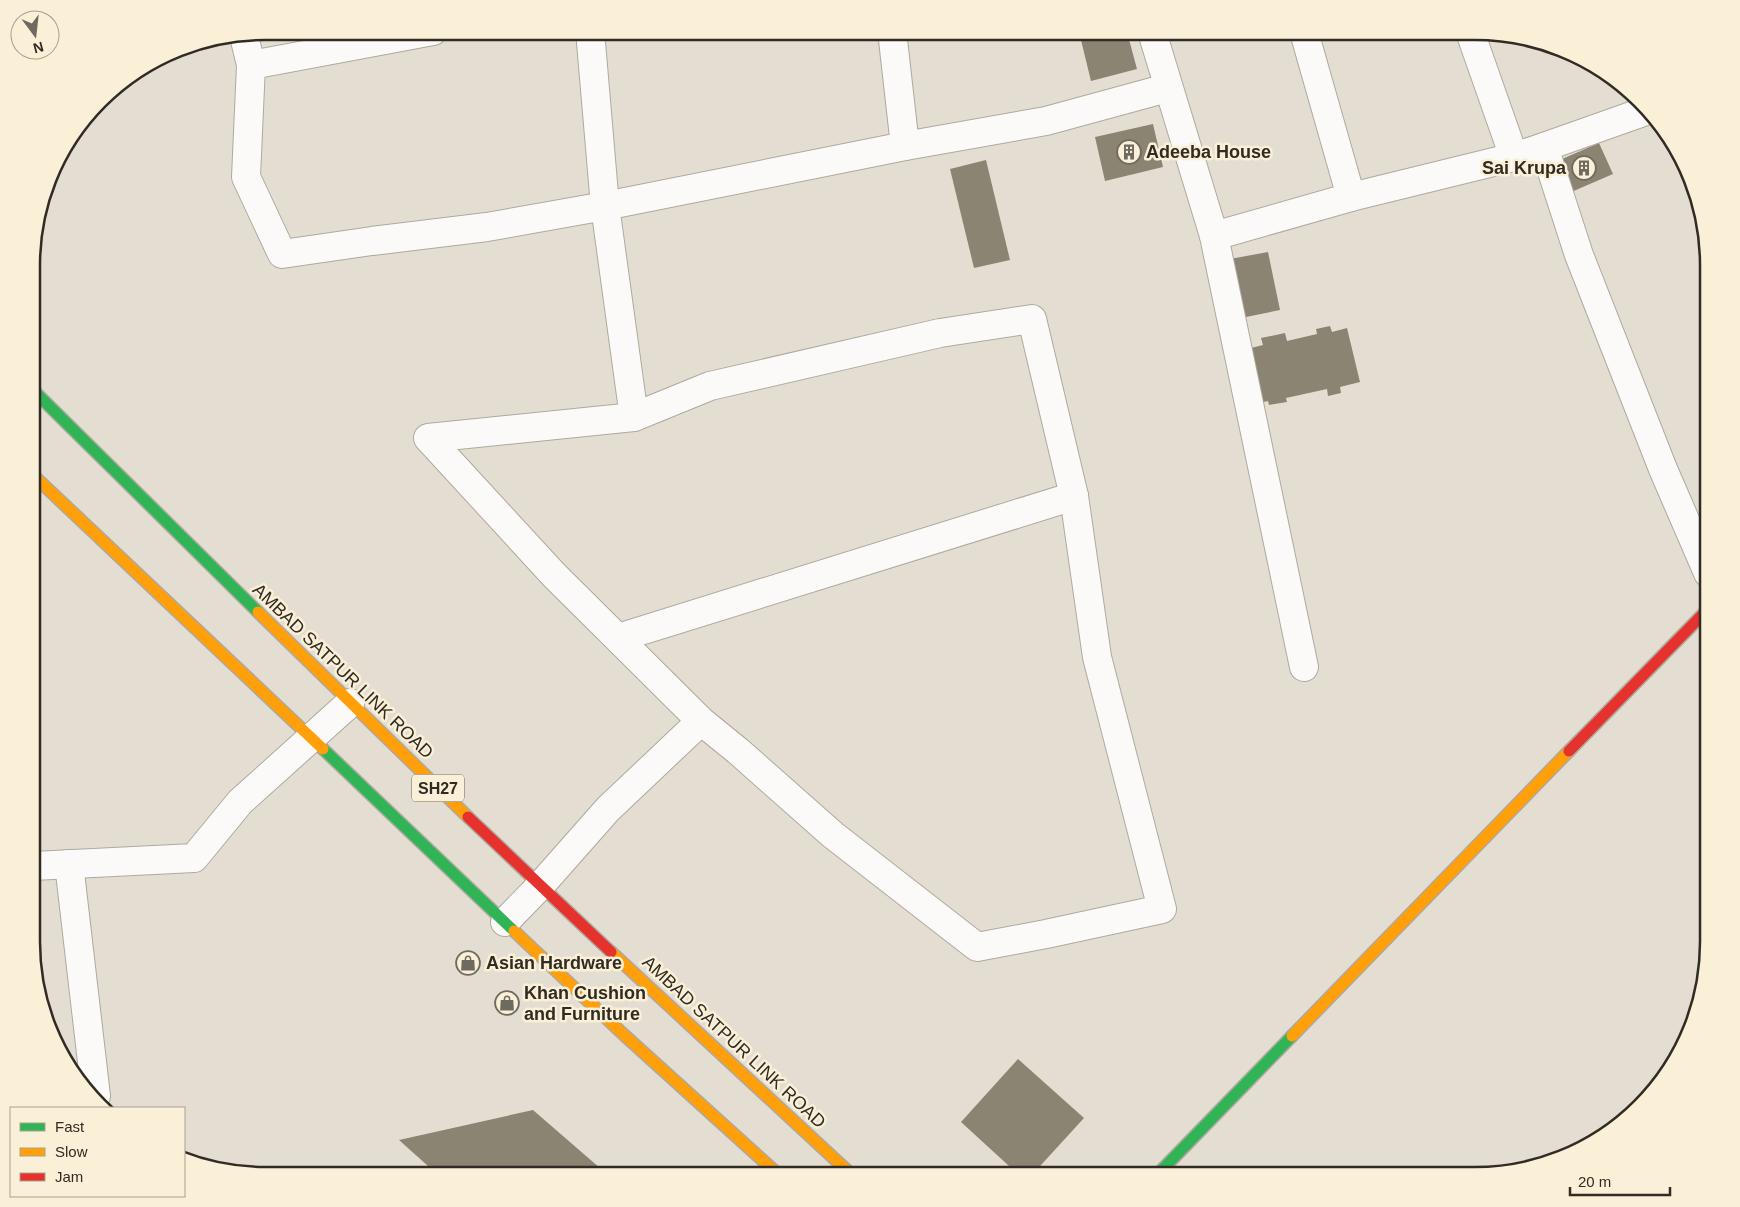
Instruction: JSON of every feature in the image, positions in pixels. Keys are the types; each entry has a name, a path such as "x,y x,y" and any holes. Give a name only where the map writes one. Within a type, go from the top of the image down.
{"main road":[{"name":"AMBAD SATPUR LINK ROAD","path":"40,397 350,704 540,886 842,1167"},
{"path":"40,482 623,1034 769,1167"},
{"path":"1165,1167 1700,617"}],"street":[{"path":"251,65 385,40"},
{"path":"591,40 605,206 634,417"},
{"path":"893,40 904,146"},
{"path":"1154,40 1214,236 1304,667"},
{"path":"1306,40 1351,197"},
{"path":"1473,40 1514,157"},
{"path":"245,41 251,65 246,178 282,254 487,227 605,206 904,146 1046,121 1168,88"},
{"path":"1214,236 1351,197 1514,157 1640,113"},
{"path":"1544,147 1580,255 1663,469 1700,555"},
{"path":"1032,319 1074,496 1097,658 1162,909 977,947 833,835 701,721 554,575 428,438 634,417 710,386 940,333 1032,319"},
{"path":"618,638 1074,496"},
{"path":"40,866 194,858 240,802 350,704"},
{"path":"505,922 540,886 608,809 701,721"},
{"path":"69,864 95,1089"}],"building":[{"path":"1081,40 1129,40 1137,69 1091,81"},
{"name":"Adeeba House","path":"1153,124 1163,167 1105,181 1095,137"},
{"name":"Sai Krupa","path":"1599,143 1613,174 1569,193 1555,162"},
{"path":"986,160 1010,260 974,268 950,169"},
{"path":"1268,252 1280,310 1241,318 1230,259"},
{"path":"1330,326 1332,332 1347,328 1360,382 1340,387 1341,393 1328,396 1327,389 1286,398 1287,402 1269,405 1268,401 1255,404 1243,350 1263,345 1261,338 1285,333 1287,341 1317,334 1316,329"},
{"path":"1018,1059 1084,1118 1039,1167 1010,1167 961,1122"},
{"path":"533,1110 599,1167 429,1167 399,1140"}],"traffic: fast":[{"path":"40,397 258,612"},
{"path":"323,749 514,931"},
{"path":"1165,1167 1292,1036"}],"traffic: slow":[{"path":"40,482 323,749"},
{"path":"258,612 468,817"},
{"path":"1292,1036 1569,751"},
{"path":"514,931 623,1034 770,1167"},
{"path":"611,952 843,1167"}],"traffic: jam":[{"path":"1569,751 1700,617"},
{"path":"468,817 611,952"}],"place":[{"name":"Adeeba House","path":"1129,152"},
{"name":"Sai Krupa","path":"1584,168"},
{"name":"Asian Hardware","path":"468,963"},
{"name":"Khan Cushion and Furniture","path":"507,1003"}]}
